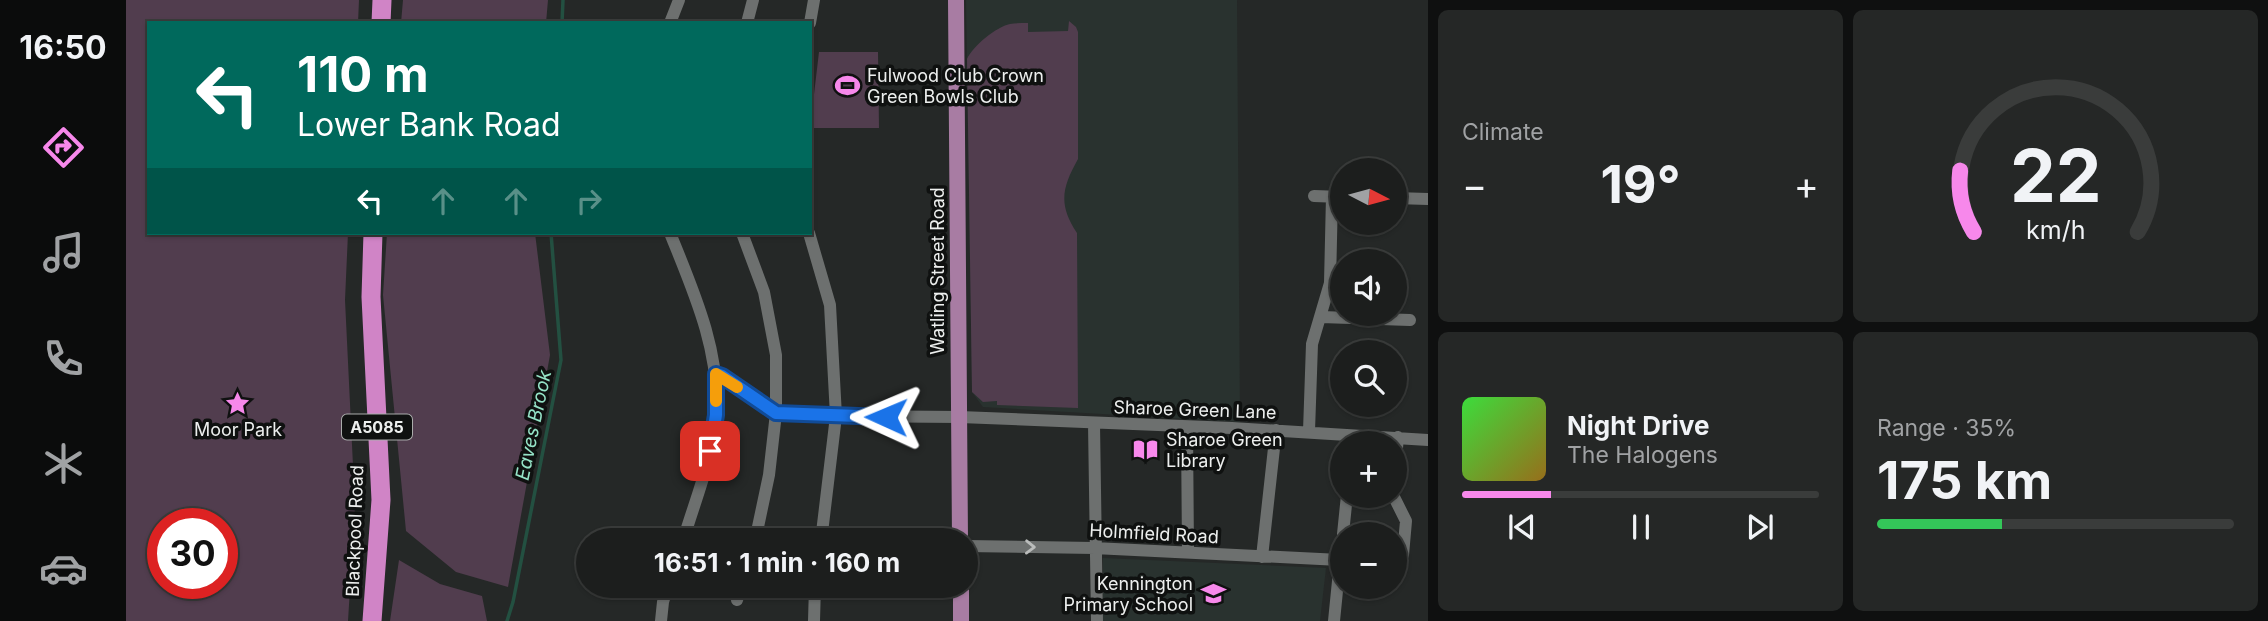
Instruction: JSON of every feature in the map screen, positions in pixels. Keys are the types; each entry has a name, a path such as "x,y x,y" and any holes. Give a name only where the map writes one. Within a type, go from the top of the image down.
{"highway":[{"path":"381,21 382,0"},
{"name":"Blackpool Road","path":"372,621 381,500 371,297 373,235"}],"main road":[{"name":"Watling Street Road","path":"956,0 960,528"},
{"path":"961,598 961,621"}],"street":[{"path":"671,21 679,0"},
{"path":"747,21 752,0"},
{"path":"810,21 814,0"},
{"path":"1314,196 1330,197"},
{"path":"1407,198 1428,199"},
{"path":"671,235 699,304 716,374 716,415 710,451 686,528"},
{"path":"743,235 764,292 776,355 776,413 769,475 758,528"},
{"path":"810,235 830,305 836,416 823,528"},
{"path":"1309,431 1312,344 1330,283 1334,235"},
{"path":"1321,317 1410,320"},
{"path":"716,374 776,413"},
{"name":"Sharoe Green Lane","path":"776,413 960,417 1309,431 1330,435"},
{"path":"1094,424 1097,621"},
{"path":"1187,428 1188,553"},
{"path":"1262,557 1276,430"},
{"name":"Sharoe Green Lane","path":"1407,439 1428,440"},
{"name":"Holmfield Road","path":"978,546 1094,548 1330,560"},
{"path":"661,621 664,598"},
{"path":"814,621 815,598"},
{"path":"1335,621 1337,599"}],"shaded area":[{"name":"Moor Park","path":"126,0 359,0 358,21 147,21 147,235 348,235 345,300 355,507 348,621 126,621"},
{"path":"403,0 548,0 546,21 401,21"},
{"path":"966,0 1237,0 1240,422 983,407 972,392"},
{"path":"1069,21 1078,32 1078,159 1068,179 1064,196 1067,213 1077,233 1078,408 997,405 997,401 983,402 972,392 967,59 980,43 1004,26 1028,23 1028,32 1068,31"},
{"name":"Fulwood Club Crown Green Bowls Club","path":"819,52 878,52 879,128 812,128"},
{"path":"387,235 535,235 550,355 508,587 456,572 406,531 383,295"},
{"name":"Kennington Primary School","path":"1103,558 1326,568 1320,621 1103,621"},
{"path":"399,560 440,584 482,596 487,621 390,621"}],"waterway":[{"name":"Eaves Brook","path":"562,21 563,0"},
{"name":"Eaves Brook","path":"507,621 561,360 551,235"}],"slow traffic":[{"path":"716,401 716,374 737,387"}],"place":[{"name":"Fulwood Club Crown Green Bowls Club","path":"847,86"},
{"name":"Moor Park","path":"238,403"},
{"name":"Sharoe Green Library","path":"1146,450"},
{"name":"Kennington Primary School","path":"1213,594"}],"route":[{"path":"710,451 716,415 716,374 776,413 886,417"}]}
